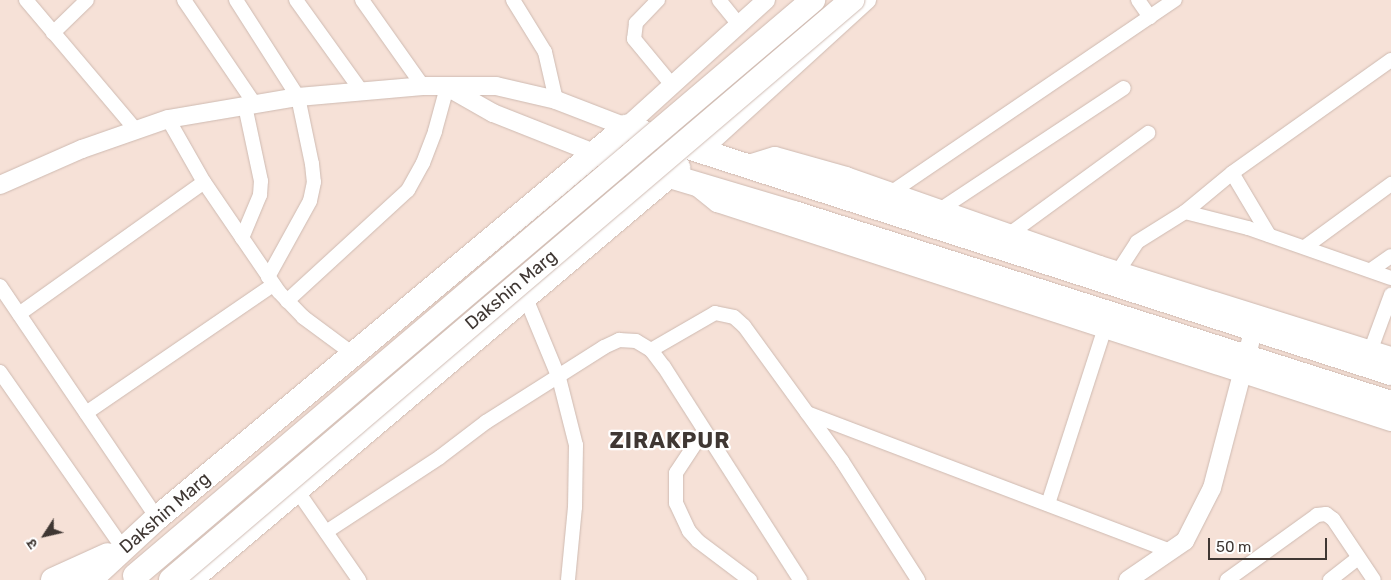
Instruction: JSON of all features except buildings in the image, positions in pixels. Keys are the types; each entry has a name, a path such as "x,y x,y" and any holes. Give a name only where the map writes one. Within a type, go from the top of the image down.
{"highway":[{"path":"131,579 813,0"},
{"name":"Dakshin Marg","path":"171,580 852,0"},
{"path":"626,127 1391,373"},
{"name":"Dakshin Marg","path":"90,580 157,518 626,127"},
{"path":"190,580 525,296 668,176 700,152"},
{"path":"594,153 692,182 1244,365 1391,403"},
{"path":"53,580 123,548"}],"street":[{"path":"26,0 136,130"},
{"path":"53,33 87,0"},
{"path":"184,0 250,104 261,180 260,195 242,238"},
{"path":"86,413 270,281 306,208 314,182 298,97 236,0"},
{"path":"296,0 362,92"},
{"path":"362,0 423,86"},
{"path":"513,0 548,58 556,100"},
{"path":"658,0 636,23 634,39 672,85"},
{"path":"719,0 739,25"},
{"name":"Dakshin Marg","path":"626,127 766,0"},
{"path":"700,152 867,0"},
{"path":"1138,0 1150,17"},
{"path":"892,192 1175,0"},
{"path":"1119,270 1137,242 1185,212 1232,174 1391,60"},
{"path":"0,185 82,149 168,119 298,97 423,86 496,86 556,100 626,127"},
{"path":"447,87 493,113 594,153"},
{"path":"287,301 314,280 408,190 429,147 447,87"},
{"path":"941,209 1124,88"},
{"path":"168,119 204,182 270,281 287,301 353,354"},
{"path":"1011,234 1148,133"},
{"path":"745,165 775,156 892,192 1119,270 1391,356"},
{"path":"1232,174 1269,235"},
{"path":"19,314 204,182"},
{"path":"692,182 717,203 1105,328 1244,365 1391,422"},
{"path":"1305,247 1391,184"},
{"path":"1185,212 1269,235 1391,278"},
{"path":"1371,270 1391,256"},
{"path":"0,286 157,518"},
{"path":"1371,349 1391,295"},
{"path":"525,296 559,378 576,444 577,464 568,580"},
{"path":"651,350 715,313 734,317 744,326 842,461 918,580"},
{"path":"1048,504 1105,328"},
{"path":"1139,577 1171,550 1185,541 1212,488 1254,328"},
{"path":"326,532 440,457 486,422 619,340 636,341 651,350 800,580"},
{"path":"0,372 123,548"},
{"path":"806,413 1171,550"},
{"path":"703,432 676,473 676,503 689,531 698,541 750,580"},
{"path":"296,489 359,580"},
{"path":"1227,580 1316,515 1326,514 1333,519 1374,580"},
{"path":"1330,580 1358,558"}],"district":[{"name":"ZIRAKPUR","path":"670,441"}]}
